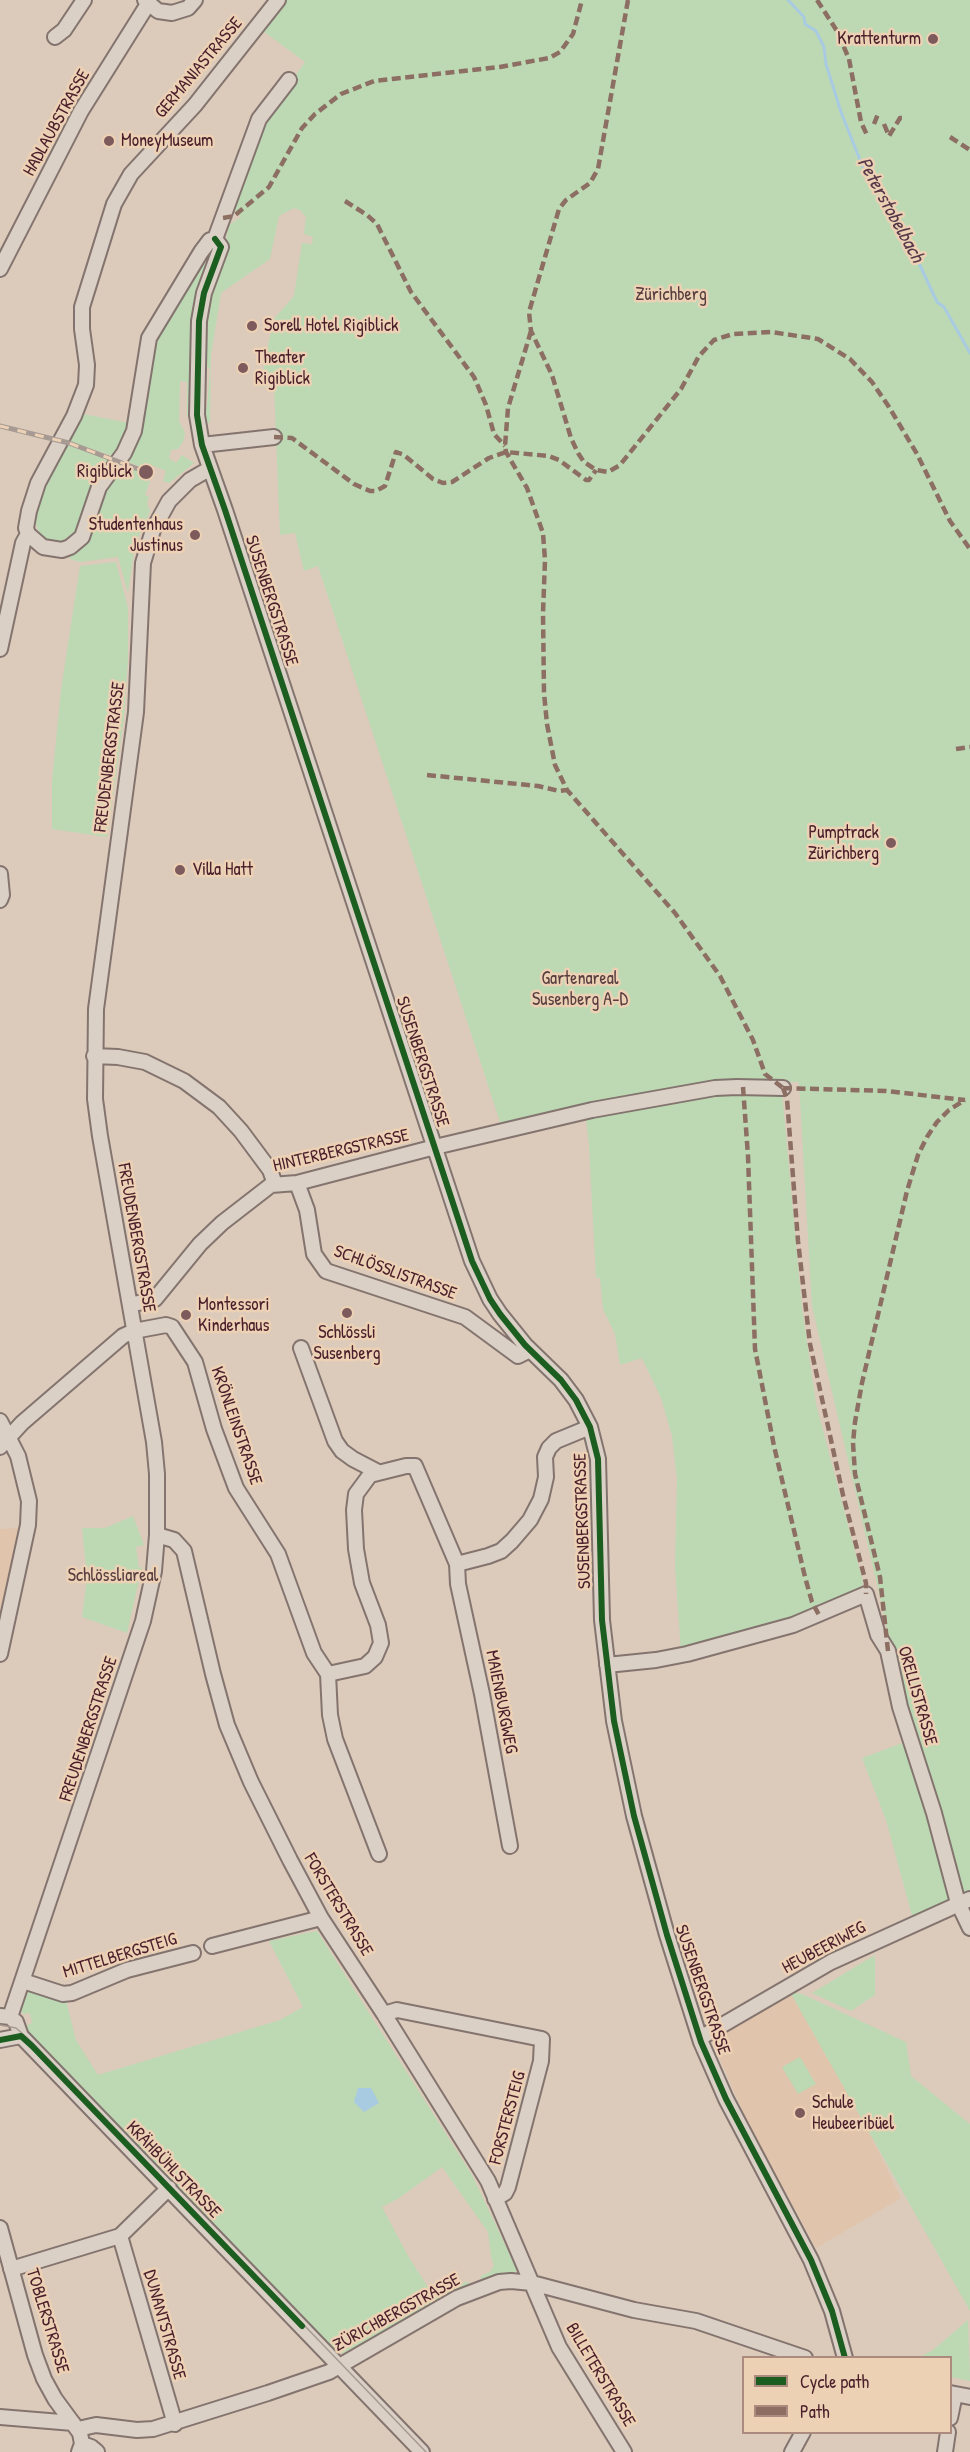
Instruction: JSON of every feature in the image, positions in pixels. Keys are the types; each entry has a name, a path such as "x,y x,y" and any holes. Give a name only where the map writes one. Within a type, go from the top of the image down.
{"street":[{"path":"56,38 84,0"},
{"path":"147,2 158,11 172,13 188,8 195,0"},
{"name":"GERMANIASTRASSE","path":"0,649 23,543 28,534 26,528 29,511 38,483 74,416 86,385 82,307 95,262 122,187 146,156 195,105 278,0"},
{"name":"HADLAUBSTRASSE","path":"0,268 81,111 147,2"},
{"path":"28,534 43,547 57,550 70,547 82,537 99,487 124,453 134,431 139,410 148,338 201,252 210,240 215,238 259,119 289,80"},
{"path":"209,469 197,415 199,321 204,293 221,247 215,238"},
{"path":"202,445 274,437"},
{"name":"FREUDENBERGSTRASSE","path":"5,2016 24,1982 150,1594 157,1535 157,1474 95,1099 96,1009 136,712 143,563 153,530 169,501 190,480 209,469"},
{"name":"SUSENBERGSTRASSE","path":"209,469 225,510 478,1275 500,1314 530,1350 561,1380 576,1400 590,1428 598,1459 602,1620 607,1665 614,1721 634,1816 667,1935 700,2038 726,2099 811,2260 832,2311 844,2356"},
{"path":"0,874 2,895 0,900"},
{"path":"94,1056 118,1057 145,1062 184,1080 219,1107 241,1131 270,1170 275,1184"},
{"name":"HINTERBERGSTRASSE","path":"130,1305 154,1299 200,1244 262,1191 275,1184 297,1183 592,1110 736,1087 783,1089"},
{"name":"SCHLÖSSLISTRASSE","path":"297,1183 307,1210 314,1254 326,1270 465,1317 518,1356 530,1350"},
{"name":"KRÖNLEINSTRASSE","path":"134,1330 169,1325 188,1350 200,1376 214,1429 236,1488 278,1554 314,1653 328,1674"},
{"path":"4,1442 116,1341 134,1330"},
{"path":"301,1348 335,1442 348,1455 378,1472"},
{"path":"0,1421 4,1442 18,1456 27,1486 28,1525 0,1654"},
{"path":"379,1854 366,1836 335,1739 330,1715 328,1674 365,1666 375,1656 381,1644 378,1625 362,1583 356,1549 354,1510 356,1494 362,1484 378,1472 410,1465 417,1468 457,1564 488,1556 501,1551 512,1541 530,1520 542,1499 545,1484 545,1457 549,1448 556,1441 590,1428"},
{"name":"FORSTERSTRASSE","path":"157,1535 174,1540 184,1551 213,1674 238,1753 285,1851 321,1918 488,2181 532,2283"},
{"name":"MAIENBURGWEG","path":"457,1564 458,1584 482,1694 510,1846"},
{"name":"ORELLISTRASSE","path":"607,1665 687,1654 793,1625 866,1594 878,1635 888,1651 900,1707 964,1901 970,1928"},
{"name":"HEUBEERIWEG","path":"700,2038 831,1962 964,1901"},
{"path":"212,1946 321,1918"},
{"name":"MITTELBERGSTEIG","path":"24,1982 63,1994 72,1993 127,1970 194,1953"},
{"name":"FORSTERSTEIG","path":"384,2014 397,2010 542,2039 541,2061 508,2187 505,2193 495,2199"},
{"name":"KRÄHBÜHLSTRASSE","path":"5,2016 18,2025 21,2036 422,2452"},
{"path":"0,2040 21,2036"},
{"path":"11,2269 120,2236 169,2188"},
{"name":"TOBLERSTRASSE","path":"0,2228 33,2348 44,2379 55,2399 75,2426 81,2448"},
{"name":"DUNANTSTRASSE","path":"120,2236 175,2424"},
{"name":"ZÜRICHBERGSTRASSE","path":"0,2417 75,2426 96,2425 145,2430 175,2424 329,2372 457,2298 499,2282 515,2280 634,2310 706,2324 799,2356"},
{"name":"BILLETERSTRASSE","path":"532,2283 559,2347 624,2452"},
{"path":"953,2394 970,2397"},
{"path":"792,2452 802,2434"},
{"path":"945,2452 948,2434"},
{"path":"81,2448 91,2447 97,2452"}],"shaded area":[{"path":"19,1528 2,1606 0,1614 0,1529"},
{"name":"Schule Heubeeribüel","path":"790,1992 866,2126 901,2198 816,2248 748,2123 712,2041 713,2037"}],"green space":[{"name":"Zürichberg","path":"286,0 970,0 970,1920 960,1892 946,1903 913,1919 886,1820 862,1758 913,1739 812,1306 799,1082 742,1082 782,1093 802,1308 816,1404 863,1582 862,1589 810,1616 681,1652 675,1567 677,1479 672,1436 661,1398 642,1358 620,1365 615,1334 603,1309 600,1278 596,1278 585,1107 502,1128 318,566 304,571 295,533 280,535 274,386 260,387 273,320 294,296 302,243 312,244 313,237 304,234 306,217 300,210 294,208 279,216 270,259 221,293 211,355 210,423 204,421 203,410 207,407 210,369 205,365 205,318 214,283 222,264 229,225 241,217 232,209 266,118 305,62 263,31"},
{"path":"206,257 209,259 209,265 198,287 192,314 190,423 187,414 187,382 180,381 179,421 185,433 183,442 178,449 171,450 169,458 176,463 182,455 194,463 169,483 163,481 166,471 146,463 143,468 126,461 142,428 153,341"},
{"path":"83,414 129,423 113,456 68,441"},
{"path":"66,444 110,460 100,471 88,492 78,528 74,534 58,543 45,540 40,535 34,519 51,470"},
{"path":"124,465 141,471 139,476 150,481 145,495 149,497 147,504 150,511 135,545 128,593 118,557 80,562 70,559 70,554 85,543 92,530 100,500 109,483"},
{"path":"116,562 128,608 128,659 124,717 107,837 52,829 52,781 61,690 80,566"},
{"name":"Schlössliareal","path":"133,1516 144,1545 136,1547 139,1568 142,1567 127,1633 82,1617 87,1578 82,1528 105,1528"},
{"path":"317,1931 472,2175 517,2270 511,2277 482,2282 481,2276 490,2272 494,2265 488,2232 442,2167 399,2198 382,2207 429,2289 443,2293 465,2282 470,2283 471,2286 343,2353 334,2351 328,2345 24,2029 32,2023 30,2013 21,2012 29,1989 65,1997 76,2040 98,2075 280,2020 303,2007 269,1941"},
{"path":"875,1955 875,1995 851,2011 812,1993"},
{"path":"790,1992 802,1994 906,2042 911,2076 970,2124 970,2311"},
{"path":"800,2057 816,2084 798,2094 782,2067"},
{"path":"968,2320 970,2381 952,2377 952,2356 922,2356 933,2350"}],"water":[{"path":"358,2088 371,2088 379,2103 364,2112 354,2102"}],"waterway":[{"name":"Peterstobelbach","path":"788,0 804,17 805,24 816,31 824,47 826,64 841,112 862,165 904,231 937,302 944,307 970,353"}],"tram line":[{"path":"0,2025 16,2028 33,2043 426,2452"}],"railway":[{"path":"0,426 69,443 146,472"}],"marked path":[{"path":"223,218 234,216 269,187 302,128 315,114 341,94 374,81 500,67 549,58 560,52 573,34 582,0"},
{"path":"628,0 598,169 590,183 566,200 559,209 529,312 531,331 552,375 571,438 578,453 584,462 596,470 608,472 620,465 681,389 699,356 714,340 733,334 771,332 818,339 850,359 872,382 917,454 950,521 970,549"},
{"path":"817,0 837,31 849,59 861,122 867,135"},
{"path":"874,124 878,114 880,115"},
{"path":"884,124 889,136 900,118 903,118"},
{"path":"950,137 970,150"},
{"path":"345,201 377,224 411,292 474,377 486,405 494,434 505,446"},
{"path":"531,331 508,408 505,446 506,452 527,488 543,533 545,560 544,693 555,765 567,790 675,913 720,976 753,1040 765,1074 783,1088"},
{"path":"274,437 292,438 354,484 370,491 376,491 385,486 396,452 404,455 433,479 443,483 452,482 489,458 506,452 549,456 559,460 586,480 589,480 596,470"},
{"path":"956,749 970,747"},
{"path":"427,775 538,786 559,791 567,790"},
{"path":"743,1087 748,1156 755,1349 774,1446 805,1577 812,1602 819,1615"},
{"path":"783,1088 787,1099 798,1241 810,1344 843,1495 866,1583 866,1594"},
{"path":"783,1088 886,1091 965,1100"},
{"path":"888,1651 880,1577 855,1474 853,1443 855,1422 907,1191 918,1155 937,1122 949,1110 965,1100"}],"cycle path":[{"path":"215,239 221,247 204,293 199,321 197,415 202,445 472,1261 490,1299 500,1314 525,1345 561,1380 576,1400 590,1427 598,1459 602,1620 614,1721 634,1816 667,1935 701,2042 726,2099 811,2260 832,2311 844,2356"},
{"path":"0,2040 21,2036 32,2046 302,2326"}],"place":[{"name":"Krattenturm","path":"933,39"},
{"name":"MoneyMuseum","path":"109,141"},
{"name":"Sorell Hotel Rigiblick","path":"252,326"},
{"name":"Theater Rigiblick","path":"243,368"},
{"name":"Rigiblick","path":"146,472"},
{"name":"Studentenhaus Justinus","path":"195,535"},
{"name":"Pumptrack Zürichberg","path":"891,843"},
{"name":"Villa Hatt","path":"180,870"},
{"name":"Schlössli Susenberg","path":"347,1313"},
{"name":"Montessori Kinderhaus","path":"186,1315"},
{"name":"Schule Heubeeribüel","path":"800,2113"}],"park label":[{"name":"Gartenareal Susenberg A-D","path":"580,989"}]}
